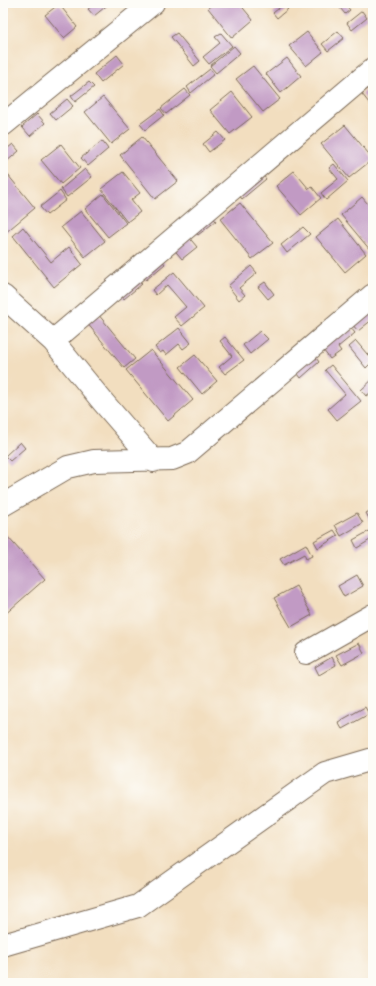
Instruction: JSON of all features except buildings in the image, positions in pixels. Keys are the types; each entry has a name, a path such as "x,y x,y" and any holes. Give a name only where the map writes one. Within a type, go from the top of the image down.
{"street":[{"path":"3,125 153,3"},
{"path":"53,341 373,69"},
{"path":"3,505 68,467 94,461 154,461 172,459 187,452 373,295"},
{"path":"3,296 53,341 154,461"},
{"path":"306,653 373,615"},
{"path":"3,945 138,906 325,772 373,759"}]}
